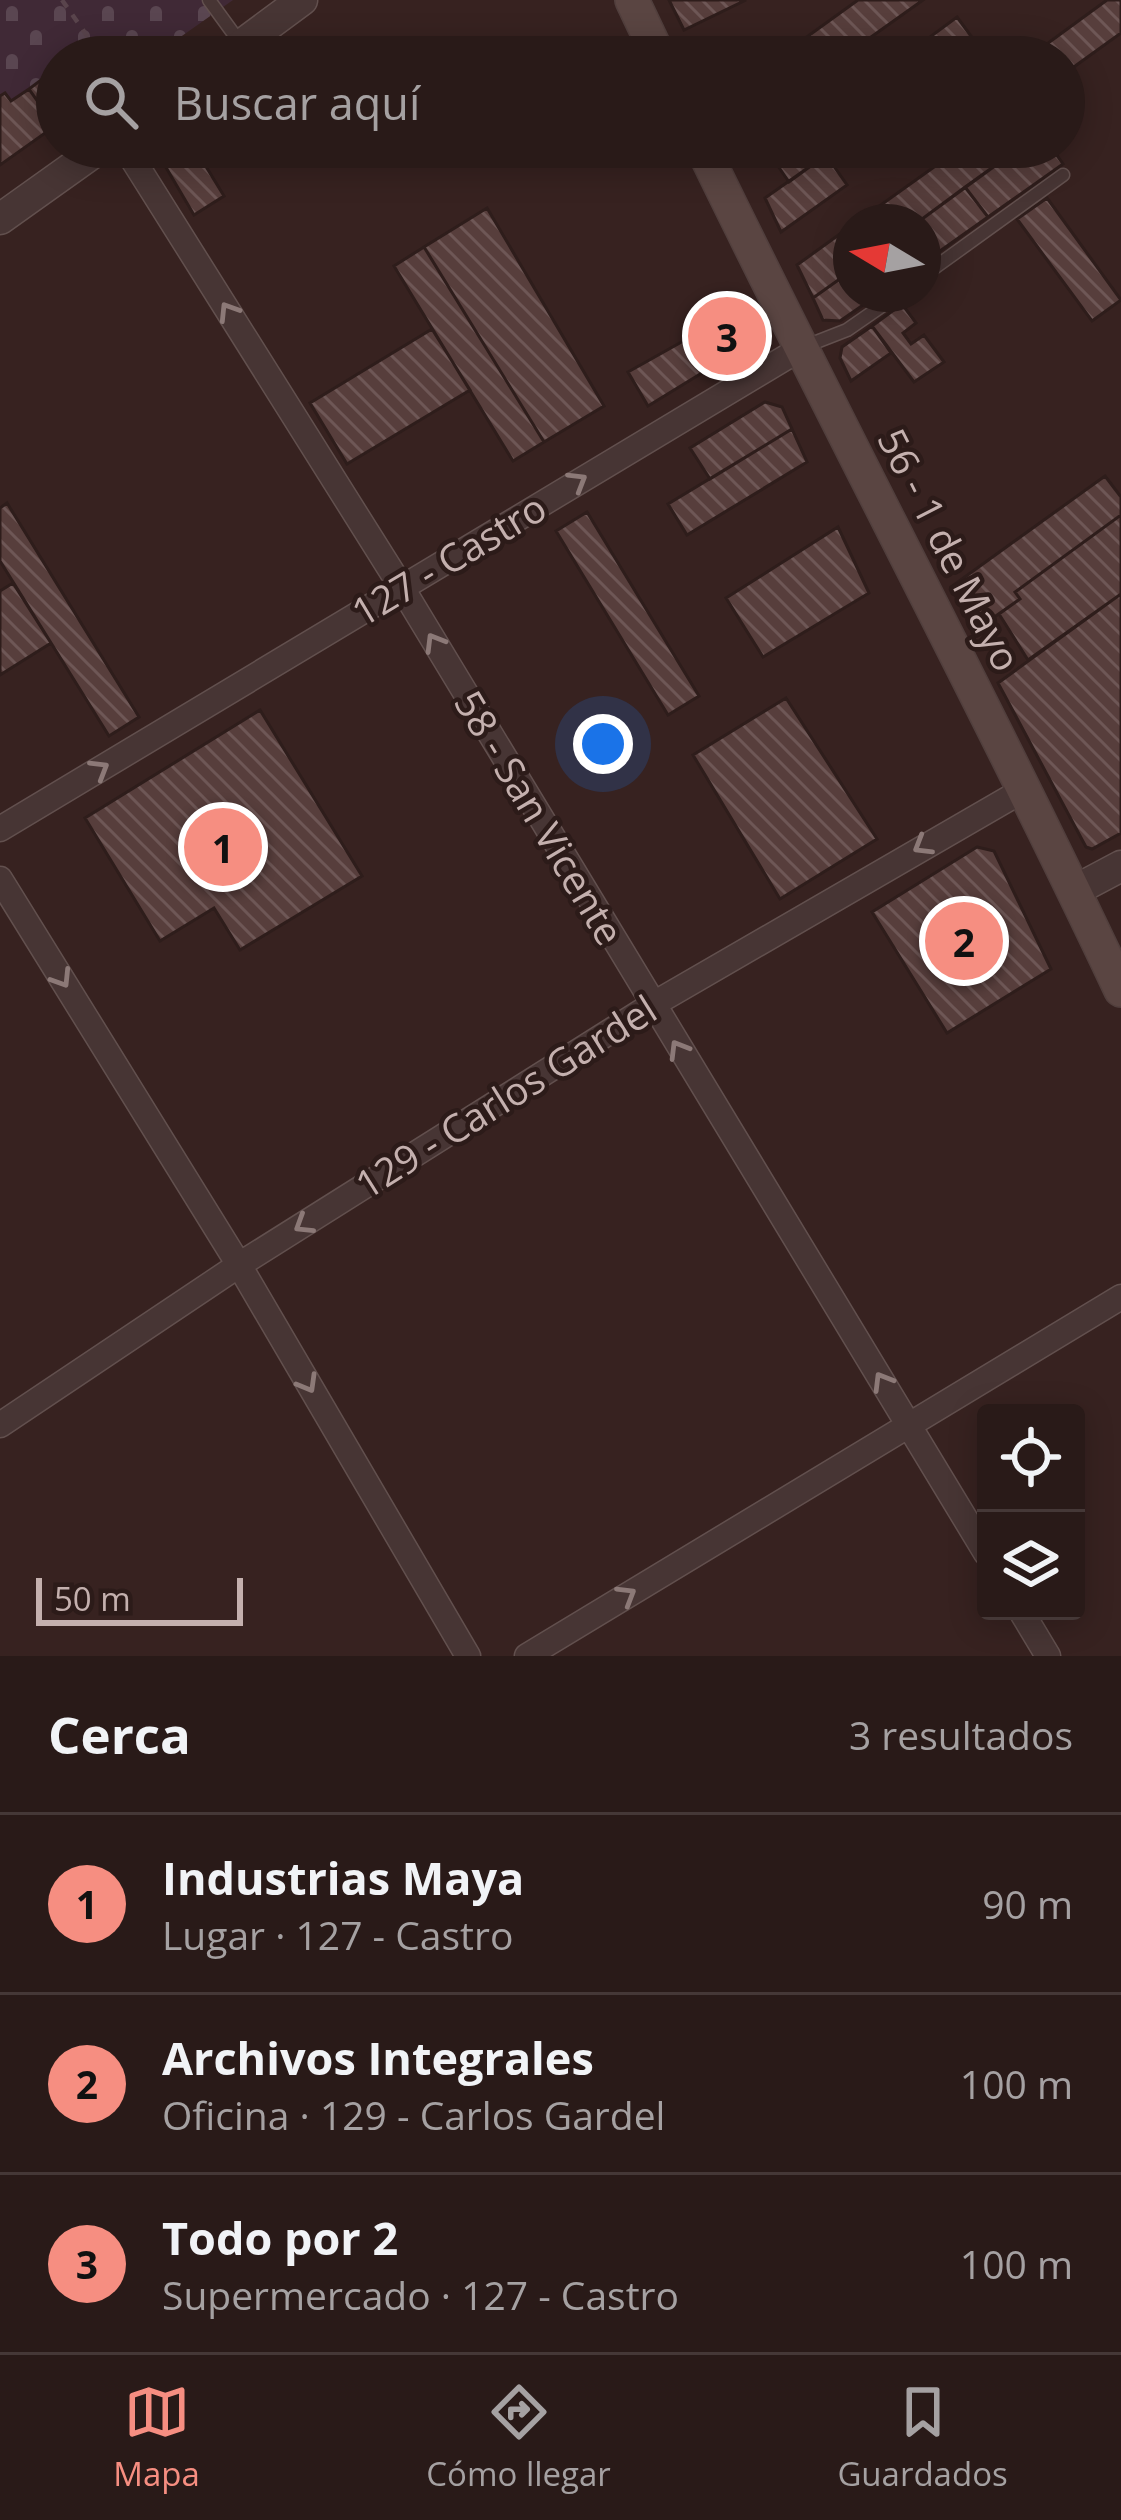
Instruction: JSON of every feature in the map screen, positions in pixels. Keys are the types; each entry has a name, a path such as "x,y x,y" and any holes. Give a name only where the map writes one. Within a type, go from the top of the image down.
{"main road":[{"path":"632,0 649,36"},
{"name":"56 - 1 de Mayo","path":"712,168 1121,991"}],"street":[{"path":"253,36 302,0"},
{"path":"0,220 72,168"},
{"name":"58 - San Vicente","path":"138,168 402,588 977,1538"},
{"name":"127 - Castro","path":"0,829 800,349"},
{"name":"129 - Carlos Gardel","path":"0,1425 239,1265 652,1006 1024,789"},
{"path":"1074,891 1121,866"},
{"path":"0,879 239,1265 468,1656"},
{"path":"527,1656 1121,1297"},
{"path":"1026,1620 1048,1656"}],"lane":[{"path":"209,0 226,36"},
{"path":"941,263 1063,175"},
{"name":"127 - Castro","path":"800,349 847,330 873,312"}],"path":[{"path":"62,0 87,36"}],"green space":[{"path":"0,0 233,0 182,36 36,36 36,140 0,165"}],"building":[{"path":"669,0 746,0 684,30"},
{"path":"858,0 923,0 872,36 808,36"},
{"path":"1107,0 1121,0 1121,33 1085,59 1085,36 1058,36"},
{"path":"957,17 971,36 931,36"},
{"path":"29,89 36,99 36,139 0,165 0,96 5,93 11,101"},
{"path":"166,168 207,168 224,196 194,215"},
{"path":"779,168 808,168 789,182"},
{"path":"808,168 835,168 847,185 781,232 765,198"},
{"path":"933,168 992,168 941,205 882,204"},
{"path":"992,168 1057,168 988,217 965,187"},
{"path":"965,187 988,217 941,250 941,205"},
{"path":"1047,198 1121,300 1092,321 1017,219"},
{"path":"487,208 604,406 544,442 424,247"},
{"path":"833,239 833,284 813,298 797,265"},
{"path":"424,247 544,442 513,461 394,266"},
{"path":"833,284 833,312 853,312 840,321 823,320 813,298"},
{"path":"735,312 745,333 741,349 648,406 628,372"},
{"path":"891,312 908,312 916,323 903,333 911,344 924,335 944,362 914,382 872,326"},
{"path":"872,326 891,353 851,381 840,358 842,347"},
{"path":"432,329 470,390 347,464 310,403"},
{"path":"765,402 782,407 792,429 710,479 690,448"},
{"path":"792,429 807,462 687,535 668,504"},
{"path":"1105,476 1121,497 1121,515 1015,592 1020,599 973,632 951,587"},
{"path":"7,503 139,717 109,736 0,561 0,508"},
{"path":"587,512 699,696 668,715 556,531"},
{"path":"1121,515 1121,594 1028,660 999,614 1020,599 1015,592"},
{"path":"838,527 869,593 763,657 726,598"},
{"path":"13,583 51,643 0,675 0,591"},
{"path":"1121,594 1121,833 1092,849 1086,847 998,683"},
{"path":"786,698 877,839 780,899 693,755"},
{"path":"260,710 362,876 240,950 214,908 160,941 85,818"},
{"path":"977,847 994,851 1051,969 947,1033 872,912"}],"place":[{"name":"Todo por 2","path":"727,336"},
{"name":"Industrias Maya","path":"223,847"},
{"name":"Archivos Integrales","path":"964,941"}]}
